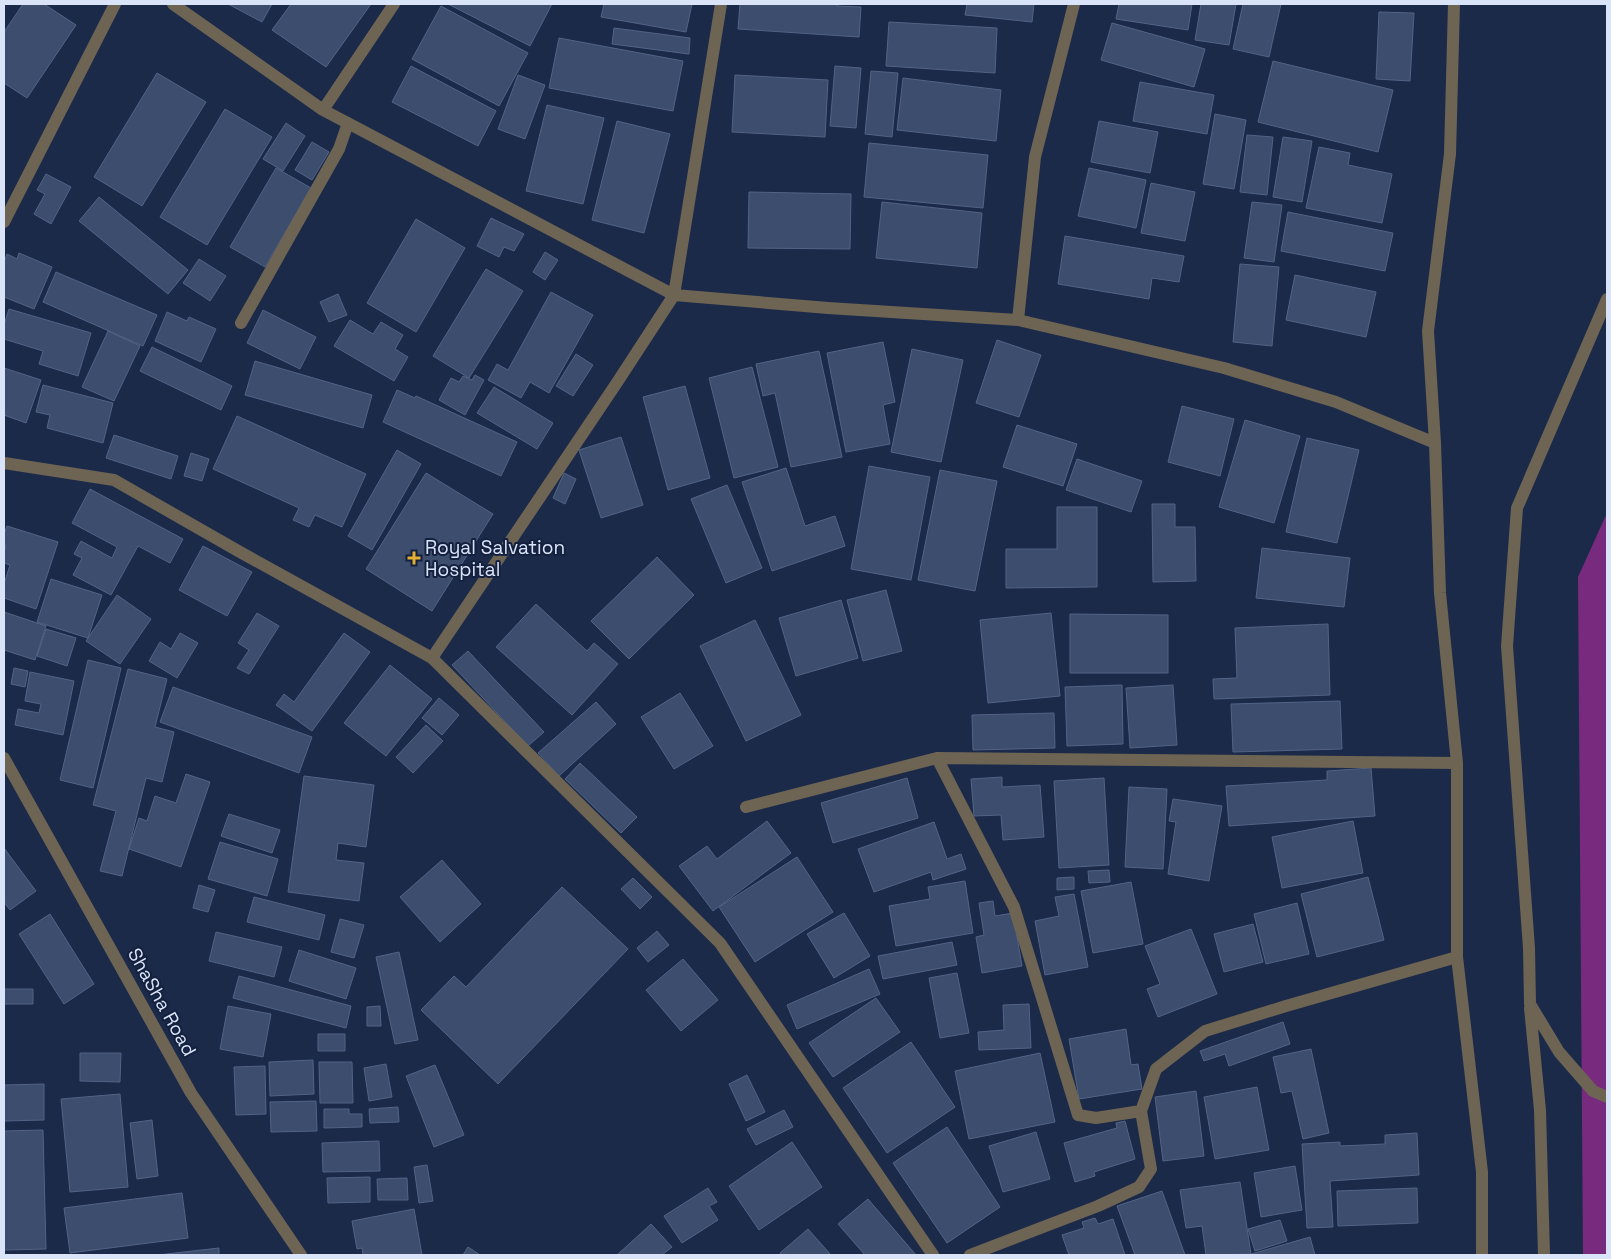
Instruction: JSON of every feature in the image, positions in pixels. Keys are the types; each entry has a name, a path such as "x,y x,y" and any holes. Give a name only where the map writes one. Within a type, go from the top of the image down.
{"street":[{"path":"4,222 115,4"},
{"path":"173,4 323,110 674,295 828,308 1018,320 1224,368 1336,402 1435,443"},
{"path":"323,110 394,4"},
{"path":"432,658 674,295 722,4"},
{"path":"1018,320 1035,157 1074,4"},
{"path":"1454,4 1450,154 1428,332 1435,443 1440,593 1457,763 1457,957 1482,1172 1482,1255"},
{"path":"241,323 339,149 348,123"},
{"path":"1544,1255 1540,1110 1530,1004 1529,948 1507,646 1517,508 1607,299"},
{"path":"4,463 114,480 432,658 720,943 933,1255"},
{"name":"ShaSha Road","path":"4,758 191,1093 301,1255"},
{"path":"746,807 937,758 1457,763"},
{"path":"937,758 1014,907 1078,1115 1096,1118 1140,1111"},
{"path":"970,1255 1098,1206 1139,1186 1151,1169 1140,1111 1156,1069 1205,1031 1457,957"},
{"path":"1530,1004 1559,1052 1593,1090 1607,1097"}],"shaded area":[{"path":"1607,513 1607,1255 1583,1255 1578,577"}],"building":[{"path":"23,4 44,4 76,25 27,98 4,83 4,32"},
{"path":"228,4 272,4 262,22"},
{"path":"291,4 371,4 326,67 272,30"},
{"path":"448,4 552,4 530,46"},
{"path":"604,4 692,4 686,32 601,17"},
{"path":"740,4 838,4 837,6 861,7 859,37 738,29"},
{"path":"967,4 1034,4 1032,22 965,15"},
{"path":"1119,4 1192,4 1188,30 1116,19"},
{"path":"1201,4 1236,4 1229,45 1195,40"},
{"path":"1243,4 1281,4 1269,57 1233,49"},
{"path":"441,6 528,53 499,106 412,59"},
{"path":"1379,12 1414,13 1410,81 1376,79"},
{"path":"889,22 997,28 995,73 886,66"},
{"path":"1112,23 1205,49 1194,87 1101,60"},
{"path":"614,28 690,38 689,54 612,44"},
{"path":"559,38 683,61 673,111 549,88"},
{"path":"1273,61 1393,90 1378,152 1258,122"},
{"path":"411,66 496,111 478,146 392,102"},
{"path":"835,66 861,68 856,128 830,126"},
{"path":"871,71 898,73 892,137 865,134"},
{"path":"157,73 206,102 142,206 94,177"},
{"path":"518,75 545,85 525,139 498,129"},
{"path":"735,75 828,80 825,137 732,132"},
{"path":"903,78 1001,90 996,141 897,130"},
{"path":"1140,82 1214,95 1207,134 1133,121"},
{"path":"547,105 604,118 583,204 526,191"},
{"path":"225,109 272,137 207,245 160,217"},
{"path":"1215,114 1246,120 1234,189 1203,184"},
{"path":"617,121 670,134 644,233 592,220"},
{"path":"1099,121 1158,132 1150,173 1091,162"},
{"path":"286,123 305,136 283,171 263,159"},
{"path":"1247,135 1273,137 1267,195 1240,192"},
{"path":"1283,137 1312,141 1302,202 1273,197"},
{"path":"312,142 329,152 312,180 295,170"},
{"path":"869,143 988,155 983,208 864,197"},
{"path":"1319,147 1350,153 1348,165 1392,174 1382,223 1306,208"},
{"path":"276,168 311,188 265,267 230,247"},
{"path":"1089,168 1146,180 1136,228 1078,216"},
{"path":"46,174 71,187 51,224 34,214 45,194 37,190"},
{"path":"1151,183 1195,192 1185,241 1141,233"},
{"path":"749,192 851,194 850,249 748,248"},
{"path":"99,197 188,270 168,294 79,221"},
{"path":"882,202 982,213 977,268 876,258"},
{"path":"1252,202 1282,205 1274,262 1244,258"},
{"path":"1288,212 1393,233 1385,271 1281,251"},
{"path":"491,218 524,234 514,251 504,247 499,257 477,246"},
{"path":"416,219 465,248 416,332 367,303"},
{"path":"1065,236 1184,256 1179,282 1152,278 1149,299 1058,284"},
{"path":"545,252 558,260 545,280 533,272"},
{"path":"19,253 52,267 34,309 4,297 4,262 7,254 17,259"},
{"path":"199,259 226,276 210,301 183,283"},
{"path":"1240,264 1279,267 1272,346 1233,342"},
{"path":"486,269 523,291 469,378 433,356"},
{"path":"56,272 157,315 143,346 43,302"},
{"path":"1295,275 1376,292 1366,337 1286,320"},
{"path":"551,292 593,315 549,393 530,382 521,398 488,380 497,364 508,370"},
{"path":"338,294 347,315 329,322 320,302"},
{"path":"9,309 91,333 78,376 39,364 43,351 4,339 4,325"},
{"path":"263,310 316,337 300,369 247,343"},
{"path":"167,312 187,321 189,317 216,329 201,362 155,341"},
{"path":"350,320 373,334 381,322 403,335 395,349 408,357 394,381 334,346"},
{"path":"108,331 140,346 114,401 82,387"},
{"path":"997,340 1041,355 1019,417 976,403"},
{"path":"883,342 895,402 883,405 890,444 846,452 827,353"},
{"path":"152,347 232,386 221,410 140,371"},
{"path":"912,349 963,360 941,462 891,452"},
{"path":"819,351 842,457 791,467 775,393 763,396 756,364"},
{"path":"576,354 593,365 573,396 556,386"},
{"path":"255,361 372,395 363,428 245,395"},
{"path":"752,367 778,467 734,478 709,378"},
{"path":"4,368 41,380 26,423 4,415"},
{"path":"475,375 484,380 465,415 439,400 451,378 459,382 463,376 472,380"},
{"path":"43,385 113,403 103,443 47,428 50,415 36,412"},
{"path":"685,386 710,478 668,490 643,397"},
{"path":"494,387 553,423 537,449 477,413"},
{"path":"397,390 415,398 416,396 517,442 501,476 383,422"},
{"path":"1182,406 1234,419 1220,476 1168,462"},
{"path":"237,416 366,474 342,527 315,515 309,527 293,520 299,508 213,469"},
{"path":"1245,420 1300,436 1274,523 1219,507"},
{"path":"1017,425 1077,444 1063,486 1003,467"},
{"path":"114,435 178,456 171,479 106,458"},
{"path":"621,437 643,505 601,518 579,450"},
{"path":"1307,438 1359,450 1337,543 1286,532"},
{"path":"397,450 421,464 372,550 348,536"},
{"path":"191,453 209,459 202,481 184,476"},
{"path":"1077,459 1142,481 1131,512 1066,490"},
{"path":"869,466 930,477 911,580 851,569"},
{"path":"786,468 805,526 835,516 845,546 772,571 742,482"},
{"path":"940,470 997,481 975,591 918,580"},
{"path":"426,473 493,514 432,611 366,569"},
{"path":"564,473 576,479 565,504 553,498"},
{"path":"727,485 762,568 726,583 691,499"},
{"path":"90,489 183,539 170,563 138,546 111,595 73,575 82,558 74,554 81,541 112,558 117,547 72,523"},
{"path":"1152,504 1175,504 1175,527 1195,527 1196,581 1153,582"},
{"path":"1057,507 1097,507 1097,587 1006,588 1006,549 1057,549"},
{"path":"7,526 58,542 36,609 4,598 4,584 10,565 4,563 6,545 4,544 4,534"},
{"path":"203,546 252,572 227,616 179,590"},
{"path":"1262,548 1350,558 1344,607 1256,598"},
{"path":"657,557 694,595 629,659 591,621"},
{"path":"51,579 102,595 88,638 37,622"},
{"path":"886,590 902,651 863,661 847,600"},
{"path":"117,595 151,619 120,664 86,641"},
{"path":"841,600 858,658 796,676 779,618"},
{"path":"536,604 587,651 594,643 618,664 572,715 496,647"},
{"path":"4,612 46,626 35,660 4,650"},
{"path":"257,613 279,626 249,674 237,668 249,650 238,643"},
{"path":"1051,613 1060,696 988,703 980,620"},
{"path":"1070,614 1168,615 1168,673 1070,673"},
{"path":"755,620 801,715 746,741 700,646"},
{"path":"1328,624 1330,695 1214,699 1213,679 1237,678 1235,628"},
{"path":"46,629 76,638 67,666 37,656"},
{"path":"180,633 198,643 177,678 149,661 160,642 171,649"},
{"path":"344,633 370,652 312,731 276,705 284,694 294,702"},
{"path":"468,651 544,732 528,746 452,665"},
{"path":"88,660 121,668 93,788 60,780"},
{"path":"390,665 432,699 386,756 344,723"},
{"path":"14,668 28,671 25,687 11,684"},
{"path":"128,669 167,679 155,727 174,732 162,782 146,778 122,876 100,871 116,811 93,805"},
{"path":"30,672 74,681 63,735 15,725 18,709 39,713 41,704 25,701"},
{"path":"1122,685 1123,744 1067,746 1065,687"},
{"path":"1173,685 1177,745 1130,748 1126,688"},
{"path":"173,687 312,737 299,773 160,722"},
{"path":"680,693 713,746 674,769 641,717"},
{"path":"439,698 459,715 442,735 422,718"},
{"path":"1340,701 1342,749 1233,752 1231,704"},
{"path":"596,702 616,724 559,776 538,753"},
{"path":"1054,713 1055,748 973,750 972,715"},
{"path":"426,725 443,741 413,773 396,757"},
{"path":"580,763 637,817 621,833 565,779"},
{"path":"1371,768 1375,816 1229,826 1226,786 1327,780 1327,771"},
{"path":"186,774 210,782 181,867 129,849 139,818 147,821 155,796 176,803"},
{"path":"304,776 374,785 366,847 338,843 336,860 364,863 359,901 288,892"},
{"path":"1002,777 1002,787 1040,785 1044,837 1003,840 1001,815 974,816 971,779"},
{"path":"907,778 918,818 833,843 821,803"},
{"path":"1104,778 1109,865 1059,868 1054,781"},
{"path":"1129,787 1167,789 1163,869 1125,867"},
{"path":"1173,799 1222,806 1209,881 1168,874 1176,822 1169,821"},
{"path":"229,814 280,830 272,853 221,836"},
{"path":"767,821 791,853 713,911 679,866 707,846 717,859"},
{"path":"1353,821 1363,873 1282,888 1272,837"},
{"path":"934,822 947,859 961,854 966,869 933,880 931,872 874,892 858,849"},
{"path":"220,842 278,859 267,896 208,879"},
{"path":"4,848 36,891 10,910 4,902"},
{"path":"797,857 833,912 755,962 719,907"},
{"path":"442,860 481,904 440,942 400,897"},
{"path":"1109,870 1110,882 1089,883 1088,871"},
{"path":"1074,877 1074,889 1057,890 1057,878"},
{"path":"1368,877 1384,940 1317,957 1301,894"},
{"path":"633,878 652,897 640,909 621,889"},
{"path":"965,881 973,933 896,946 889,906 930,899 928,887"},
{"path":"1131,882 1143,944 1093,953 1081,891"},
{"path":"199,885 215,890 208,912 193,908"},
{"path":"562,887 628,949 498,1084 421,1010 454,976 466,987"},
{"path":"1074,894 1088,967 1045,975 1035,921 1059,916 1055,897"},
{"path":"254,897 325,915 319,940 247,922"},
{"path":"993,901 995,916 1013,913 1022,966 982,973 976,937 984,935 979,903"},
{"path":"1297,903 1309,954 1266,964 1254,914"},
{"path":"844,913 870,956 834,978 807,934"},
{"path":"50,914 94,984 64,1004 19,934"},
{"path":"340,919 364,925 354,958 331,952"},
{"path":"1253,924 1263,962 1224,972 1214,934"},
{"path":"1191,929 1217,994 1158,1017 1147,989 1160,984 1145,946"},
{"path":"657,931 669,945 648,962 637,948"},
{"path":"216,932 282,947 274,977 209,961"},
{"path":"952,942 957,965 883,979 878,956"},
{"path":"299,950 356,968 346,999 289,981"},
{"path":"399,952 418,1040 395,1044 376,957"},
{"path":"683,959 718,1000 681,1031 646,990"},
{"path":"869,969 880,994 797,1029 787,1005"},
{"path":"957,973 969,1033 940,1038 929,978"},
{"path":"239,976 351,1006 346,1028 233,998"},
{"path":"4,989 33,989 33,1004 4,1004"},
{"path":"876,998 900,1032 833,1077 809,1043"},
{"path":"1029,1004 1031,1048 979,1050 978,1032 1004,1030 1003,1005"},
{"path":"228,1006 271,1014 263,1057 220,1049"},
{"path":"380,1006 381,1026 367,1026 367,1007"},
{"path":"1283,1022 1290,1044 1229,1066 1225,1054 1204,1061 1200,1051"},
{"path":"1126,1029 1131,1065 1138,1064 1142,1089 1079,1099 1069,1039"},
{"path":"318,1034 345,1034 345,1051 318,1051"},
{"path":"911,1042 955,1107 887,1153 843,1088"},
{"path":"1311,1049 1329,1133 1303,1139 1292,1091 1281,1093 1273,1057"},
{"path":"80,1053 121,1053 120,1082 80,1081"},
{"path":"1040,1053 1055,1122 969,1139 955,1071"},
{"path":"313,1060 314,1094 270,1096 269,1062"},
{"path":"319,1062 352,1062 353,1103 320,1103"},
{"path":"386,1064 392,1097 369,1101 364,1068"},
{"path":"435,1065 464,1135 434,1147 406,1076"},
{"path":"265,1066 266,1114 236,1115 234,1067"},
{"path":"747,1075 765,1112 746,1121 729,1084"},
{"path":"44,1084 44,1120 4,1121 4,1085"},
{"path":"1257,1087 1269,1150 1215,1159 1204,1097"},
{"path":"1196,1091 1204,1156 1163,1161 1155,1097"},
{"path":"120,1094 128,1187 70,1192 61,1099"},
{"path":"316,1101 317,1131 271,1132 270,1102"},
{"path":"398,1107 399,1122 370,1123 369,1109"},
{"path":"324,1109 349,1109 349,1114 362,1114 362,1127 324,1128"},
{"path":"784,1110 793,1127 756,1145 747,1129"},
{"path":"152,1120 158,1176 137,1179 130,1123"},
{"path":"1125,1121 1135,1159 1094,1172 1095,1176 1075,1182 1064,1143 1117,1128 1116,1123"},
{"path":"947,1127 1000,1207 947,1243 893,1163"},
{"path":"43,1130 46,1249 4,1250 4,1131"},
{"path":"1036,1132 1050,1179 1003,1192 989,1146"},
{"path":"1417,1133 1419,1175 1330,1181 1333,1227 1307,1228 1302,1144 1340,1142 1340,1146 1385,1144 1385,1135"},
{"path":"379,1141 380,1171 323,1172 322,1143"},
{"path":"792,1142 822,1187 759,1230 729,1186"},
{"path":"427,1165 433,1201 419,1203 414,1167"},
{"path":"1295,1166 1302,1210 1261,1217 1254,1173"},
{"path":"370,1177 370,1202 328,1203 327,1178"},
{"path":"407,1178 408,1200 378,1200 377,1179"},
{"path":"1240,1182 1251,1254 1206,1255 1202,1226 1186,1228 1180,1190"},
{"path":"708,1188 717,1202 709,1206 718,1220 682,1243 664,1216"},
{"path":"1417,1188 1418,1223 1338,1226 1337,1191"},
{"path":"1162,1191 1185,1255 1135,1255 1117,1206"},
{"path":"182,1193 188,1238 70,1253 64,1208"},
{"path":"868,1199 916,1255 865,1255 838,1224"},
{"path":"414,1209 422,1255 363,1255 362,1248 357,1249 352,1221"},
{"path":"1095,1218 1098,1224 1113,1219 1125,1255 1069,1255 1062,1235 1084,1228 1082,1222"},
{"path":"1280,1220 1287,1241 1255,1251 1248,1229"},
{"path":"651,1224 672,1247 662,1255 617,1255"},
{"path":"808,1229 831,1255 781,1255 780,1253"},
{"path":"1310,1237 1315,1255 1248,1255"},
{"path":"468,1247 480,1255 463,1255"},
{"path":"219,1248 219,1255 158,1255"}],"place":[{"name":"Royal Salvation Hospital","path":"414,558"}]}
